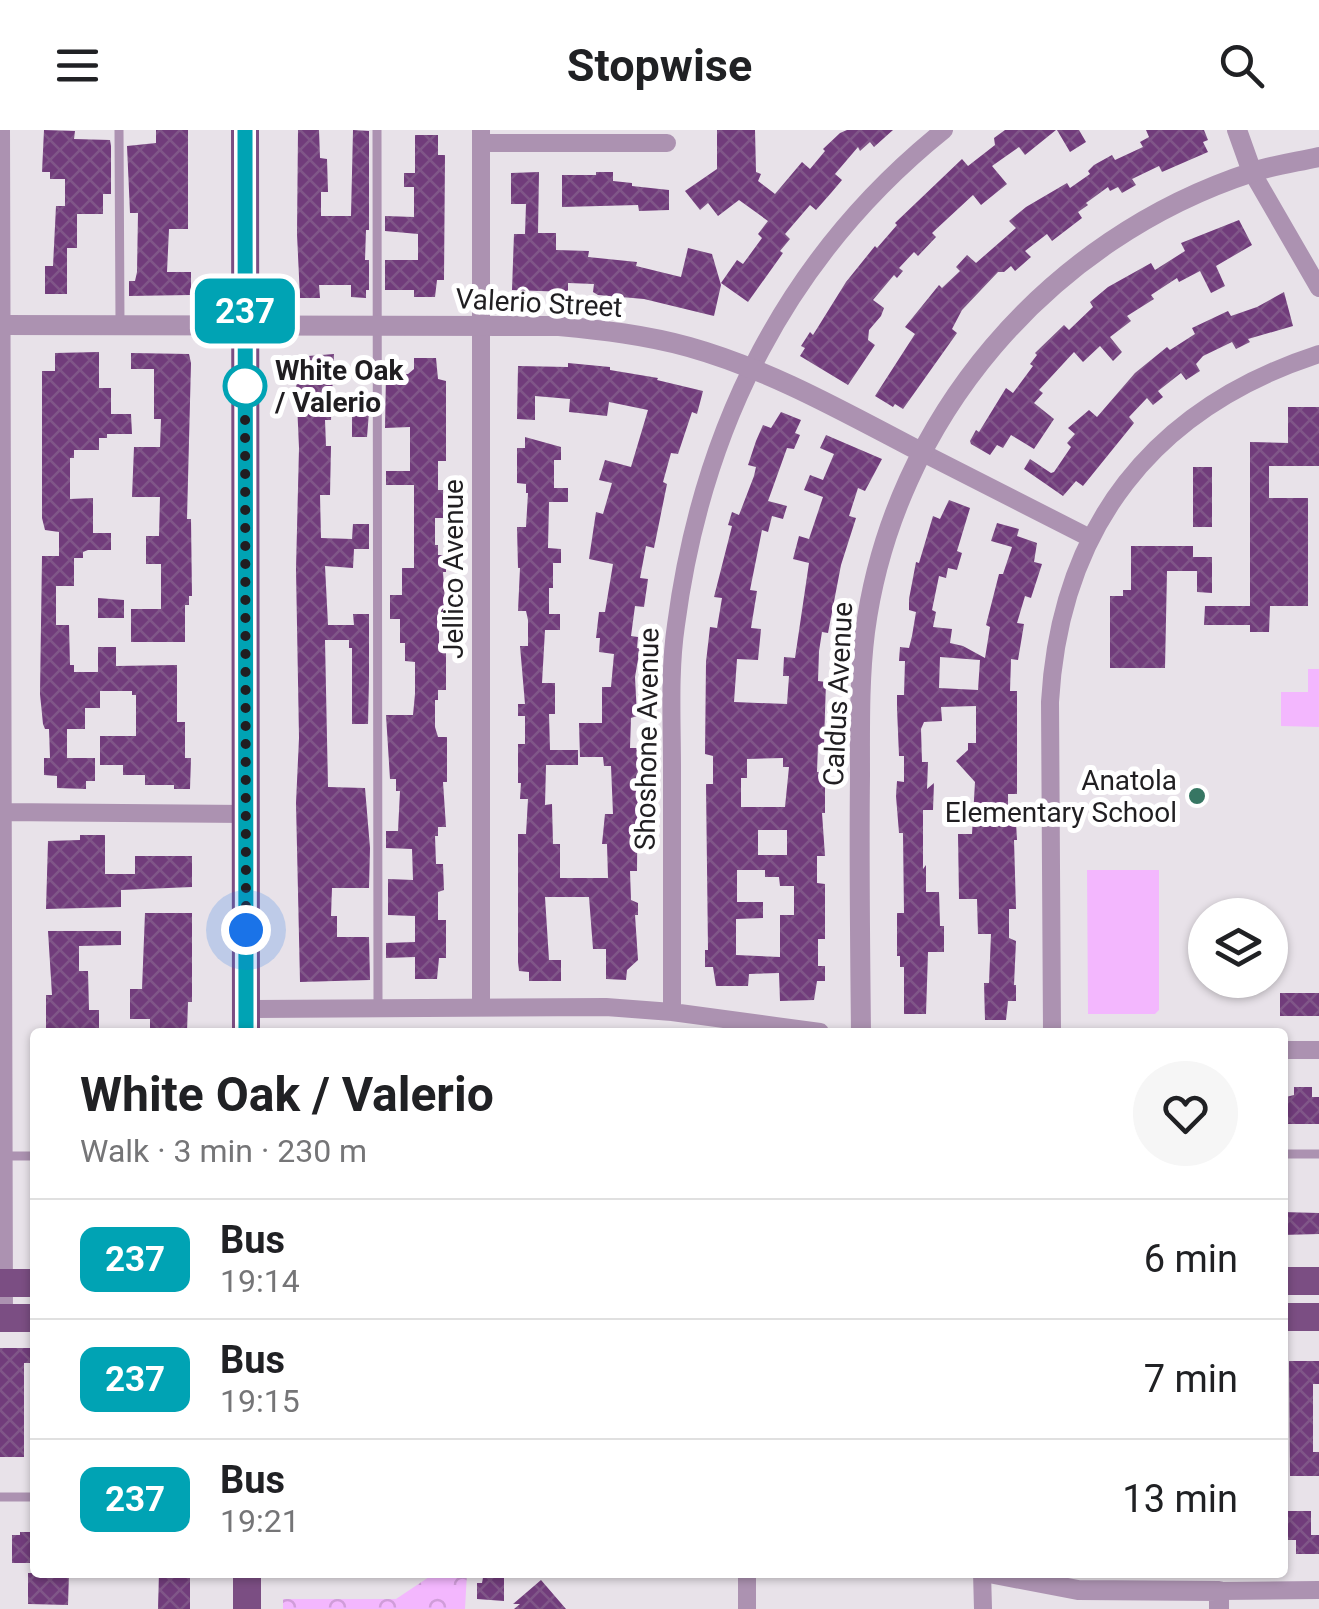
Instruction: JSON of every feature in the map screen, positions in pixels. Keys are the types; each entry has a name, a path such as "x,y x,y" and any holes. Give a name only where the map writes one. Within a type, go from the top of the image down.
{"main road":[{"path":"245,130 246,1021"},
{"path":"1288,1281 1319,1280"},
{"path":"2,1282 30,1282"},
{"path":"1288,1317 1319,1317"},
{"path":"2,1318 30,1318"},
{"path":"247,1578 247,1609"}],"street":[{"path":"1,130 2,1318"},
{"name":"Shoshone Avenue","path":"672,1012 672,683 675,626 696,507 749,368 824,252 874,194 944,130"},
{"path":"1237,130 1252,172 1319,288"},
{"path":"481,136 667,142"},
{"name":"Jellico Avenue","path":"481,136 481,1007"},
{"path":"1252,172 1319,157"},
{"name":"Caldus Avenue","path":"861,1028 860,714 865,634 873,584 922,452 967,378 996,340 1068,271 1154,214 1252,172"},
{"name":"Valerio Street","path":"0,325 559,326 637,335 686,346 749,368 1090,538"},
{"path":"1052,1028 1052,659 1060,615 1090,538 1142,464 1193,417 1239,386 1319,354"},
{"path":"1,812 246,814"},
{"path":"246,1021 378,1007 606,1007 790,1028"},
{"path":"1288,1050 1319,1050"},
{"path":"747,1578 747,1609"},
{"path":"982,1609 983,1578"},
{"path":"1015,1578 1078,1590 1219,1600 1319,1590"}],"lane":[{"path":"120,130 120,326"},
{"path":"376,130 378,1007"},
{"path":"1288,1154 1319,1154"},
{"path":"2,1156 30,1156"},
{"path":"0,1497 30,1497"}],"green space":[{"path":"1308,669 1319,669 1319,727 1281,726 1281,692 1308,692"},
{"path":"1087,870 1159,870 1159,1010 1155,1014 1088,1014"},
{"path":"428,1578 467,1578 465,1609 283,1609 283,1599 396,1599"}],"building":[{"path":"44,130 75,131 74,139 110,140 111,146 111,194 103,194 103,214 77,214 77,248 67,248 67,294 45,294 45,266 53,266 56,206 65,206 65,179 50,179 50,172 42,172"},
{"path":"156,130 188,130 188,229 169,229 167,272 191,272 191,295 129,296 129,281 135,281 137,272 138,213 130,213 127,146 156,143"},
{"path":"298,130 319,130 320,158 327,159 328,192 321,192 321,216 351,216 353,130 369,131 366,298 351,297 351,285 319,285 320,298 300,298"},
{"path":"717,130 755,130 756,172 761,174 758,181 775,194 802,162 810,169 840,133 893,130 874,147 870,142 860,151 858,147 835,174 842,180 816,210 810,205 785,234 790,239 780,251 783,253 748,302 721,283 737,260 743,264 762,238 758,234 768,221 739,200 718,216 708,203 700,210 685,191 717,169"},
{"path":"1005,130 1056,130 1025,155 1019,147 992,166 1007,184 981,205 973,195 932,233 936,237 918,256 914,252 899,268 903,271 897,278 894,275 873,300 884,308 869,330 868,340 875,345 848,385 800,356 810,332 813,335 846,282 895,223 962,159 968,166 995,145 994,138"},
{"path":"1057,130 1079,130 1086,142 1070,152"},
{"path":"1146,130 1204,130 1208,140 1203,142 1208,152 1162,172 1159,166 1132,179 1136,185 1122,193 1118,187 1110,191 1108,187 1086,203 1078,212 1082,218 1052,241 1047,234 1025,251 1031,257 1015,271 1011,266 998,272 962,310 952,329 957,333 903,409 875,396 915,334 905,327 939,285 942,288 960,271 956,267 967,255 976,263 1016,228 1009,221 1026,207 1067,183 1070,188 1090,174 1088,171 1094,165 1112,155 1115,160 1143,147 1140,142 1149,137"},
{"path":"415,135 438,135 438,155 445,155 444,280 437,280 435,297 414,297 414,290 385,290 385,260 418,260 418,234 385,231 385,216 414,217 414,187 404,187 404,173 415,173"},
{"path":"539,172 538,233 556,233 556,250 589,251 588,257 637,262 636,266 681,277 688,248 712,254 721,285 714,316 644,299 598,295 593,292 594,284 568,283 568,292 512,290 514,234 525,234 526,204 511,204 511,173"},
{"path":"613,172 613,181 632,186 669,190 669,210 639,211 638,205 562,207 562,175"},
{"path":"1239,220 1252,245 1216,266 1225,286 1211,293 1200,271 1179,282 1177,278 1127,316 1131,321 1110,337 1122,352 1113,361 1100,346 1083,362 1074,352 1039,390 1043,393 1034,403 1054,419 1034,449 1011,435 1003,448 997,445 990,455 971,444 976,430 979,432 1006,388 1013,393 1033,366 1030,364 1035,353 1064,325 1069,330 1093,307 1090,302 1151,263 1155,270 1185,251 1181,243"},
{"path":"1284,292 1293,326 1248,339 1250,342 1236,349 1232,342 1203,356 1196,364 1200,371 1186,380 1181,373 1158,391 1163,397 1153,405 1147,398 1129,417 1134,423 1083,486 1076,481 1063,496 1024,469 1030,459 1054,472 1071,447 1067,443 1075,434 1068,428 1089,410 1097,417 1135,373 1167,347 1170,350 1195,334 1192,328 1228,311 1231,316 1257,307"},
{"path":"99,352 99,388 111,388 111,414 131,414 132,434 107,434 107,438 99,438 99,450 74,450 74,458 70,458 70,499 93,498 93,533 111,533 111,550 88,550 83,552 83,558 74,558 74,586 56,586 56,625 69,625 70,665 74,665 74,672 98,672 98,647 116,647 116,666 177,665 177,722 185,722 185,758 191,758 190,789 145,785 145,775 123,775 123,765 100,765 100,736 136,736 136,695 132,691 100,691 100,708 85,708 85,729 67,729 67,758 95,758 95,781 86,781 86,789 57,788 57,776 44,775 44,758 50,758 49,729 43,724 40,694 42,556 59,556 59,532 45,530 42,518 42,371 55,371 55,353"},
{"path":"131,353 189,354 191,363 187,519 191,519 192,596 189,605 185,605 185,642 131,642 131,609 161,609 161,564 146,564 146,536 159,536 160,497 132,497 134,447 160,447 161,419 154,419 154,369 131,369"},
{"path":"334,354 331,420 325,420 326,446 331,446 330,495 320,495 321,538 352,539 353,524 369,524 369,549 354,549 353,568 325,566 328,625 354,625 353,614 369,614 369,679 368,724 352,724 352,648 349,640 325,640 328,787 365,788 370,848 369,888 332,888 331,916 337,916 337,937 369,937 370,980 300,982 296,803 299,448 295,357"},
{"path":"414,358 436,358 438,379 446,381 446,461 438,461 443,518 435,518 435,545 438,555 446,555 446,618 439,618 439,650 446,650 446,690 438,690 435,700 435,727 438,737 447,737 447,782 443,782 446,827 438,827 435,836 436,864 443,864 444,890 438,892 438,920 446,920 446,958 439,958 437,979 415,979 415,957 386,958 386,943 415,942 415,916 388,915 388,879 413,880 412,849 386,848 386,831 398,831 400,791 396,791 396,779 390,779 386,715 413,715 415,694 415,662 405,661 400,619 390,619 390,595 402,595 402,568 414,568 414,485 386,485 386,471 410,471 410,427 385,428 386,374 408,374 414,369"},
{"path":"568,363 610,367 703,391 678,454 671,453 654,548 646,546 640,578 648,579 644,607 635,606 631,636 638,637 640,648 635,677 637,716 631,718 630,748 638,748 637,871 630,871 631,900 638,903 638,960 627,970 626,980 606,979 606,949 593,949 589,897 545,897 549,960 561,960 561,981 529,981 529,972 519,971 518,962 518,834 526,834 528,799 520,799 518,783 518,744 525,744 525,716 518,716 518,704 525,704 520,646 528,646 528,620 526,611 518,611 517,527 526,527 528,493 526,484 517,483 517,448 525,448 525,437 561,447 561,460 554,460 554,488 568,488 568,502 549,502 548,548 561,549 561,563 553,563 549,614 560,614 560,630 545,630 542,683 555,683 555,714 549,714 550,750 578,750 578,765 546,765 545,805 552,804 553,844 560,844 560,878 608,878 607,844 602,844 605,814 613,814 611,766 604,766 603,757 580,757 579,723 602,723 602,687 611,687 614,654 599,652 600,638 596,638 613,564 589,559 596,512 603,514 612,483 599,480 605,460 631,467 648,410 609,402 607,416 569,412 570,399 535,396 535,420 517,419 518,366 568,367"},
{"path":"1288,407 1319,407 1319,466 1269,466 1269,498 1308,498 1308,606 1270,606 1269,632 1250,632 1250,625 1204,625 1205,606 1250,606 1250,442 1288,443"},
{"path":"352,412 369,412 367,437 352,437"},
{"path":"781,412 801,420 795,433 800,435 794,449 787,448 768,501 787,506 783,519 772,516 768,532 762,530 750,590 757,591 751,628 761,629 758,660 737,659 734,702 787,704 789,676 783,676 784,657 795,658 809,563 793,559 799,536 809,539 823,497 804,490 810,475 823,480 834,454 820,448 826,435 882,459 865,491 858,488 849,516 856,518 841,565 828,633 822,632 819,651 818,681 826,682 824,743 818,745 817,772 825,772 825,856 817,856 817,883 825,884 825,939 818,939 818,966 825,966 825,981 817,981 814,1000 780,1001 779,973 749,974 748,986 716,986 713,967 705,967 706,784 713,784 713,756 705,754 710,627 717,628 722,598 714,597 732,526 728,525 732,512 739,515 754,476 756,467 748,465 763,425 771,428","holes":["783,758 783,767 789,767 785,807 741,807 741,778 747,778 747,759","758,830 787,830 787,855 758,855","737,870 765,870 765,877 779,877 780,886 794,886 794,915 780,915 780,957 736,955 736,919 763,918 763,902 737,902"]},
{"path":"1193,467 1212,467 1212,527 1193,527"},
{"path":"949,500 970,508 957,551 962,553 957,570 948,568 946,578 939,576 932,610 936,612 933,627 952,629 950,643 985,658 990,627 986,625 999,574 1003,574 1012,547 991,541 997,523 1019,529 1017,536 1037,543 1034,562 1042,564 1031,598 1025,596 1017,623 1024,624 1018,660 1011,659 1010,691 1017,691 1017,794 1008,794 1008,822 1016,822 1017,840 1016,909 1009,909 1009,938 1016,941 1016,1001 1008,1001 1006,1020 985,1020 984,983 989,983 991,934 978,934 977,899 959,899 958,834 972,834 975,782 956,761 968,750 968,743 976,743 976,706 941,707 942,721 924,722 921,729 922,762 928,762 927,789 934,783 933,810 923,810 923,869 926,865 926,892 939,892 944,952 928,952 926,1014 904,1014 904,967 900,967 897,956 897,913 904,913 903,833 899,833 896,796 897,781 904,782 897,708 897,695 904,695 905,661 899,661 900,647 909,648 912,636 916,612 909,610 909,599 916,562 919,563 933,516 940,519","holes":["940,657 980,660 978,690 939,688"]},
{"path":"1131,546 1193,546 1193,557 1212,557 1212,593 1197,592 1197,571 1167,571 1165,668 1110,668 1110,596 1123,596 1123,590 1131,590"},
{"path":"98,598 124,600 124,618 98,618"},
{"path":"80,835 105,835 105,874 135,874 135,856 192,856 192,887 121,890 121,907 46,909 48,841 80,840"},
{"path":"145,913 192,913 192,1002 188,1002 187,1028 150,1028 150,1019 130,1019 130,989 142,989"},
{"path":"48,931 121,931 121,945 79,946 79,971 88,971 89,1010 99,1010 99,1028 46,1028 46,995 52,995"},
{"path":"1288,993 1319,993 1319,1016 1280,1016 1280,998 1288,998"},
{"path":"1294,1087 1312,1087 1312,1097 1319,1097 1319,1124 1288,1124 1288,1096 1294,1095"},
{"path":"1288,1212 1319,1213 1319,1234 1288,1235"},
{"path":"0,1348 30,1348 30,1363 24,1363 24,1457 0,1457"},
{"path":"1289,1361 1319,1361 1319,1384 1313,1384 1313,1452 1319,1452 1319,1476 1290,1476"},
{"path":"1288,1511 1311,1511 1311,1535 1319,1535 1319,1554 1296,1554 1296,1540 1288,1540"},
{"path":"30,1532 30,1563 12,1563 12,1535"},
{"path":"28,1573 30,1578 69,1578 68,1605 28,1604"},
{"path":"159,1578 190,1578 190,1609 158,1609"},
{"path":"483,1578 504,1578 504,1601 477,1599 477,1583 482,1583"},
{"path":"541,1580 566,1609 514,1609 520,1604 513,1604"}],"bus line":[{"name":"237","path":"245,130 246,1028"}],"place":[{"name":"White Oak / Valerio","path":"245,386"},
{"name":"Anatola Elementary School","path":"1197,796"}],"route":[{"path":"245,386 245,376 246,930"}]}
